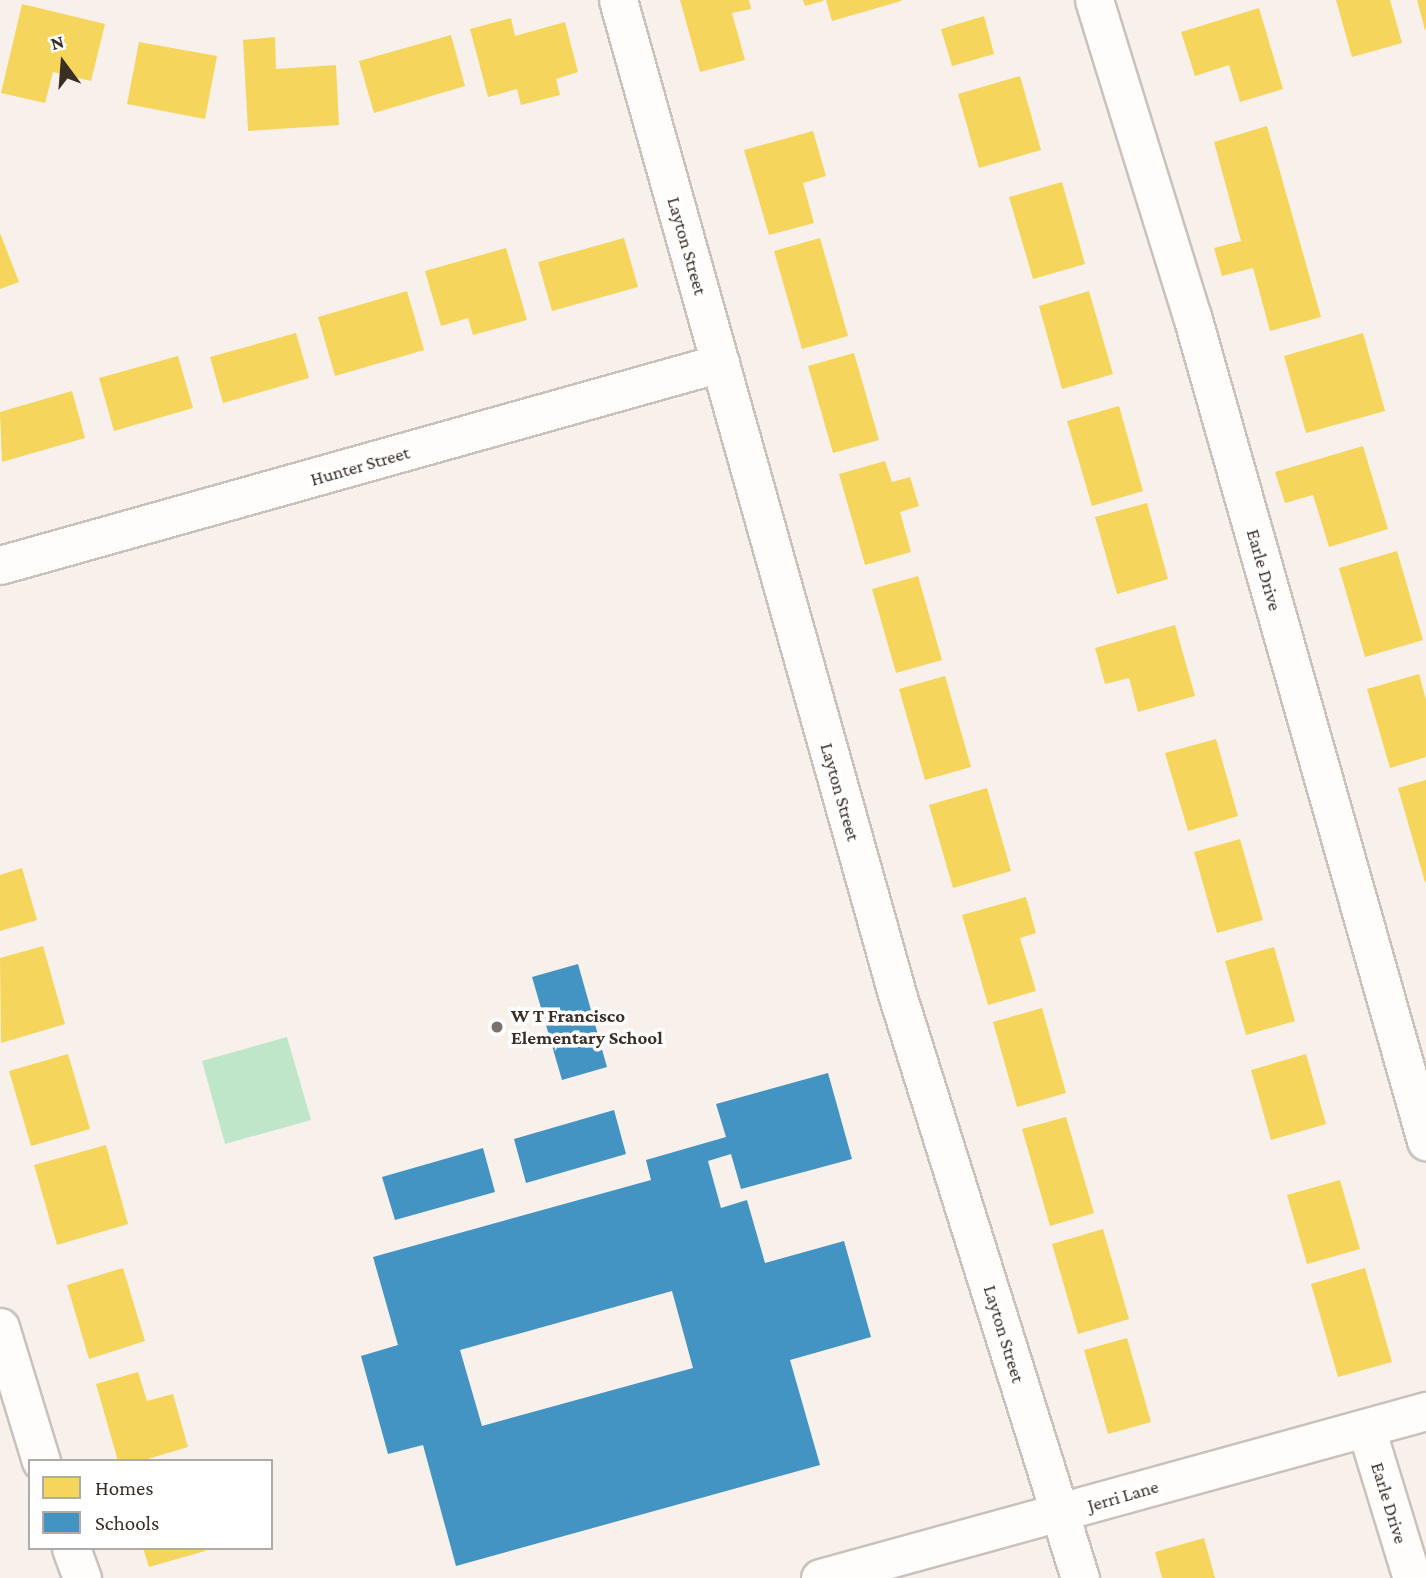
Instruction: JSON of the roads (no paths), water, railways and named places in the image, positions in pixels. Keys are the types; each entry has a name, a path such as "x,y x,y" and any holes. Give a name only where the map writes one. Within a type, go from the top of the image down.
{"street":[{"name":"Layton Street","path":"618,0 897,994 1080,1578"},
{"name":"Earle Drive","path":"1094,0 1192,316 1426,1141"},
{"name":"Hunter Street","path":"0,565 720,363"},
{"path":"0,1327 40,1459"},
{"name":"Jerri Lane","path":"820,1578 1426,1411"},
{"name":"Earle Drive","path":"1366,1428 1412,1578"},
{"path":"72,1550 82,1578"}],"place":[{"name":"W T Francisco Elementary School","path":"497,1027"}]}
